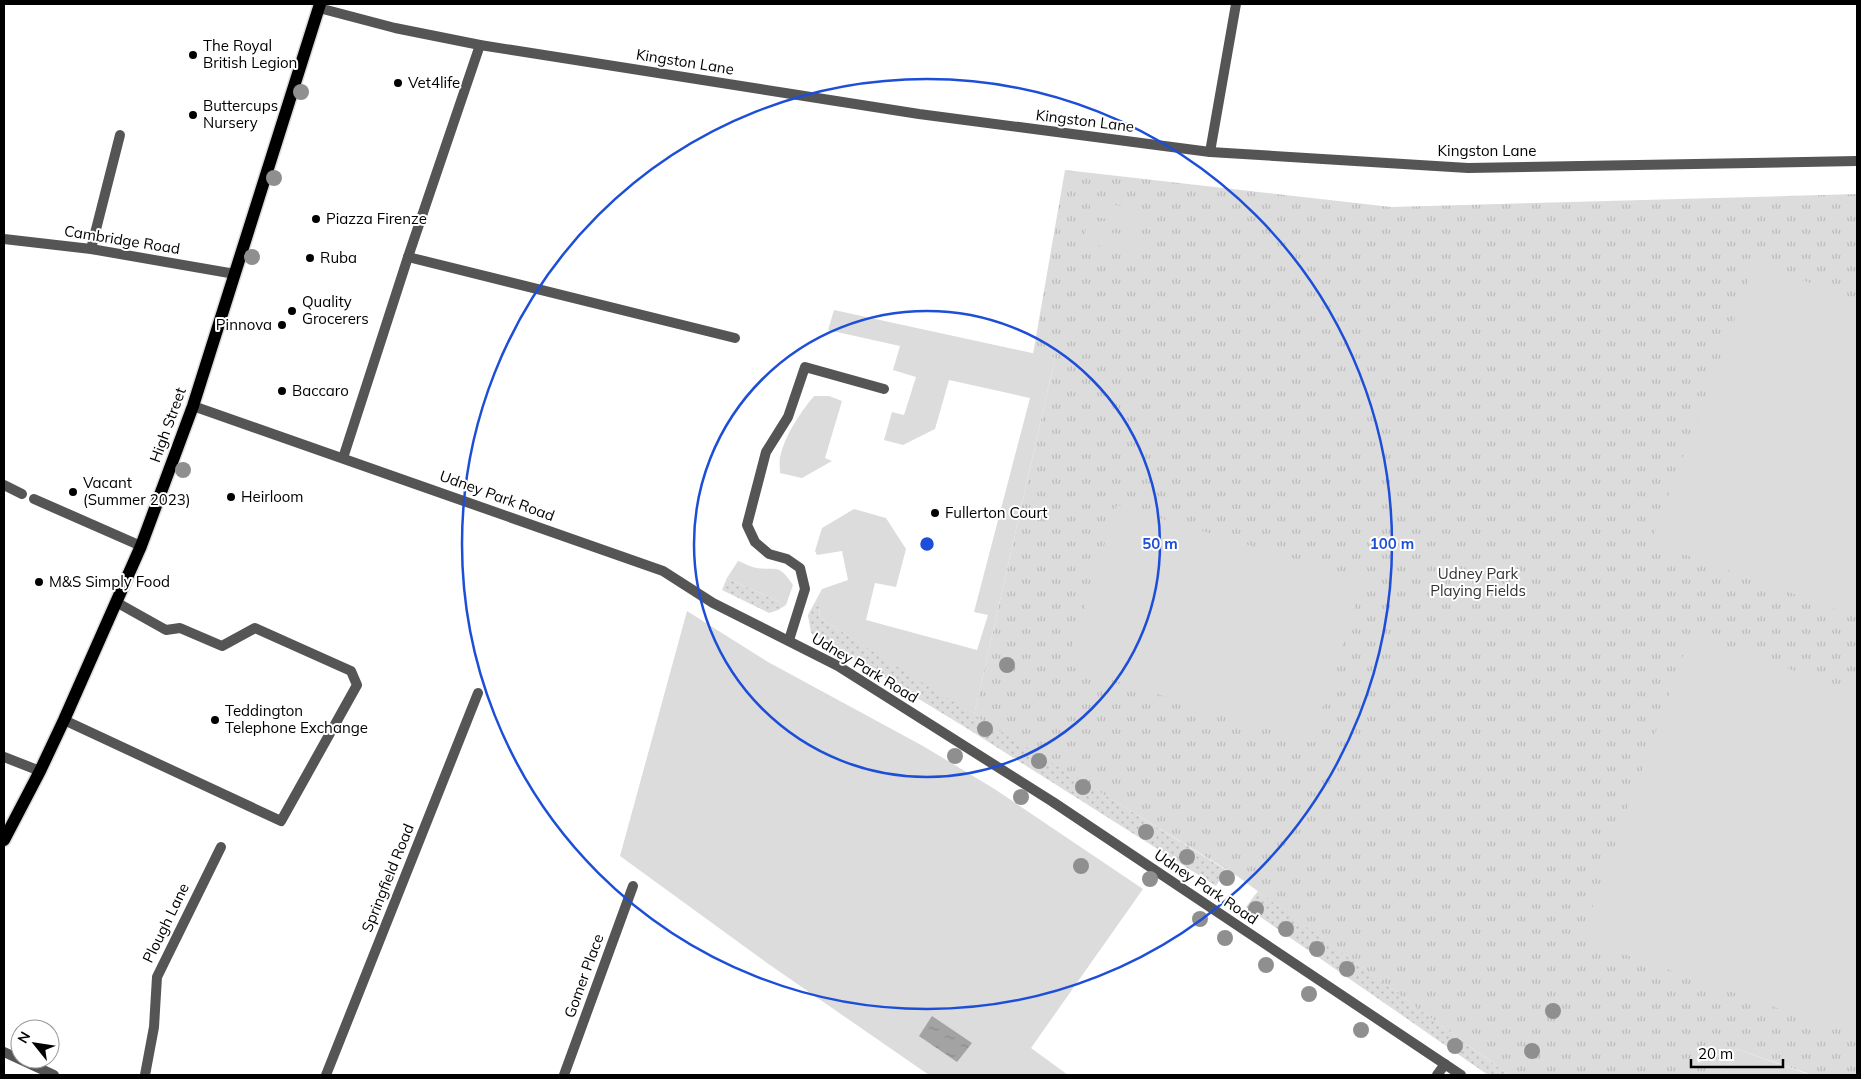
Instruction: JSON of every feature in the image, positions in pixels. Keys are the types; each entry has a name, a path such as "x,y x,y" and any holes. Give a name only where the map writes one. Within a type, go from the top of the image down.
{"main road":[{"name":"High Street","path":"4,840 64,720 141,546 193,406 319,6"}],"street":[{"path":"1210,152 1236,4"},
{"name":"Kingston Lane","path":"319,6 396,28 480,45 919,114 1210,152 1468,168 1857,161"},
{"path":"343,458 408,257 480,45"},
{"path":"92,249 120,135"},
{"name":"Cambridge Road","path":"4,239 92,249 235,274"},
{"path":"408,257 734,338"},
{"path":"789,640 805,589 800,568 787,559 769,554 755,542 747,525 766,452 788,417 805,367 884,389"},
{"name":"Udney Park Road","path":"193,406 662,571 713,603 838,666 1053,802 1460,1075"},
{"path":"4,485 22,494"},
{"path":"34,499 141,546"},
{"path":"64,720 281,820 357,685 351,671 255,628 222,646 180,628 166,630 116,602"},
{"name":"Springfield Road","path":"326,1075 478,693"},
{"path":"4,757 40,770"},
{"name":"Plough Lane","path":"145,1075 154,1027 157,977 221,847"},
{"name":"Gomer Place","path":"564,1075 633,886"},
{"path":"4,1052 54,1075"},
{"path":"1436,1075 1445,1064"}],"green space":[{"name":"Udney Park Playing Fields","path":"1065,170 1391,207 1857,194 1857,1075 1812,1075 1737,1049 1725,1075 1509,1075 1237,876 974,715 1055,358 1033,354"},
{"path":"1091,201 1150,211 1148,225 1088,216"},
{"path":"1086,229 1146,238 1143,253 1084,243"},
{"path":"1755,264 1857,299 1857,617 1651,542"},
{"path":"834,310 1055,358 974,715 820,618 819,607 815,602 822,589 848,580 842,551 817,555 815,551 822,528 854,509 886,518 906,549 896,587 875,583 866,620 977,650 988,615 974,612 1030,398 949,380 935,429 903,445 884,440 892,412 904,415 916,377 893,370 900,346 828,330"},
{"path":"814,396 829,396 842,401 825,458 832,461 802,478 780,473 780,457 785,441 798,417"},
{"path":"1117,505 1363,580 1311,743 1066,665"},
{"path":"738,561 754,567 777,569 784,573 793,585 786,605 727,578"},
{"path":"727,578 786,605 769,613 722,590"},
{"path":"815,602 819,606 820,618 1226,870 1216,886 968,729 811,633 808,615"},
{"path":"687,611 768,662 923,746 993,788 1143,889 1031,1048 1068,1075 929,1075 767,963 620,856"},
{"path":"1691,634 1857,693 1857,1036 1581,939"},
{"path":"1258,891 1509,1075 1488,1075 1246,907"},
{"path":"1737,1049 1805,1073 1812,1075 1725,1075"}],"water":[{"path":"932,1016 972,1043 957,1062 919,1036"}],"place":[{"name":"The Royal British Legion","path":"193,55"},
{"name":"Vet4life","path":"398,83"},
{"name":"Buttercups Nursery","path":"193,115"},
{"name":"Piazza Firenze","path":"316,219"},
{"name":"Ruba","path":"310,258"},
{"name":"Quality Grocerers","path":"292,311"},
{"name":"Pinnova","path":"282,325"},
{"name":"Baccaro","path":"282,391"},
{"name":"Vacant (Summer 2023)","path":"73,492"},
{"name":"Heirloom","path":"231,497"},
{"name":"Fullerton Court","path":"935,513"},
{"name":"M&S Simply Food","path":"39,582"},
{"name":"Teddington Telephone Exchange","path":"215,720"}]}
